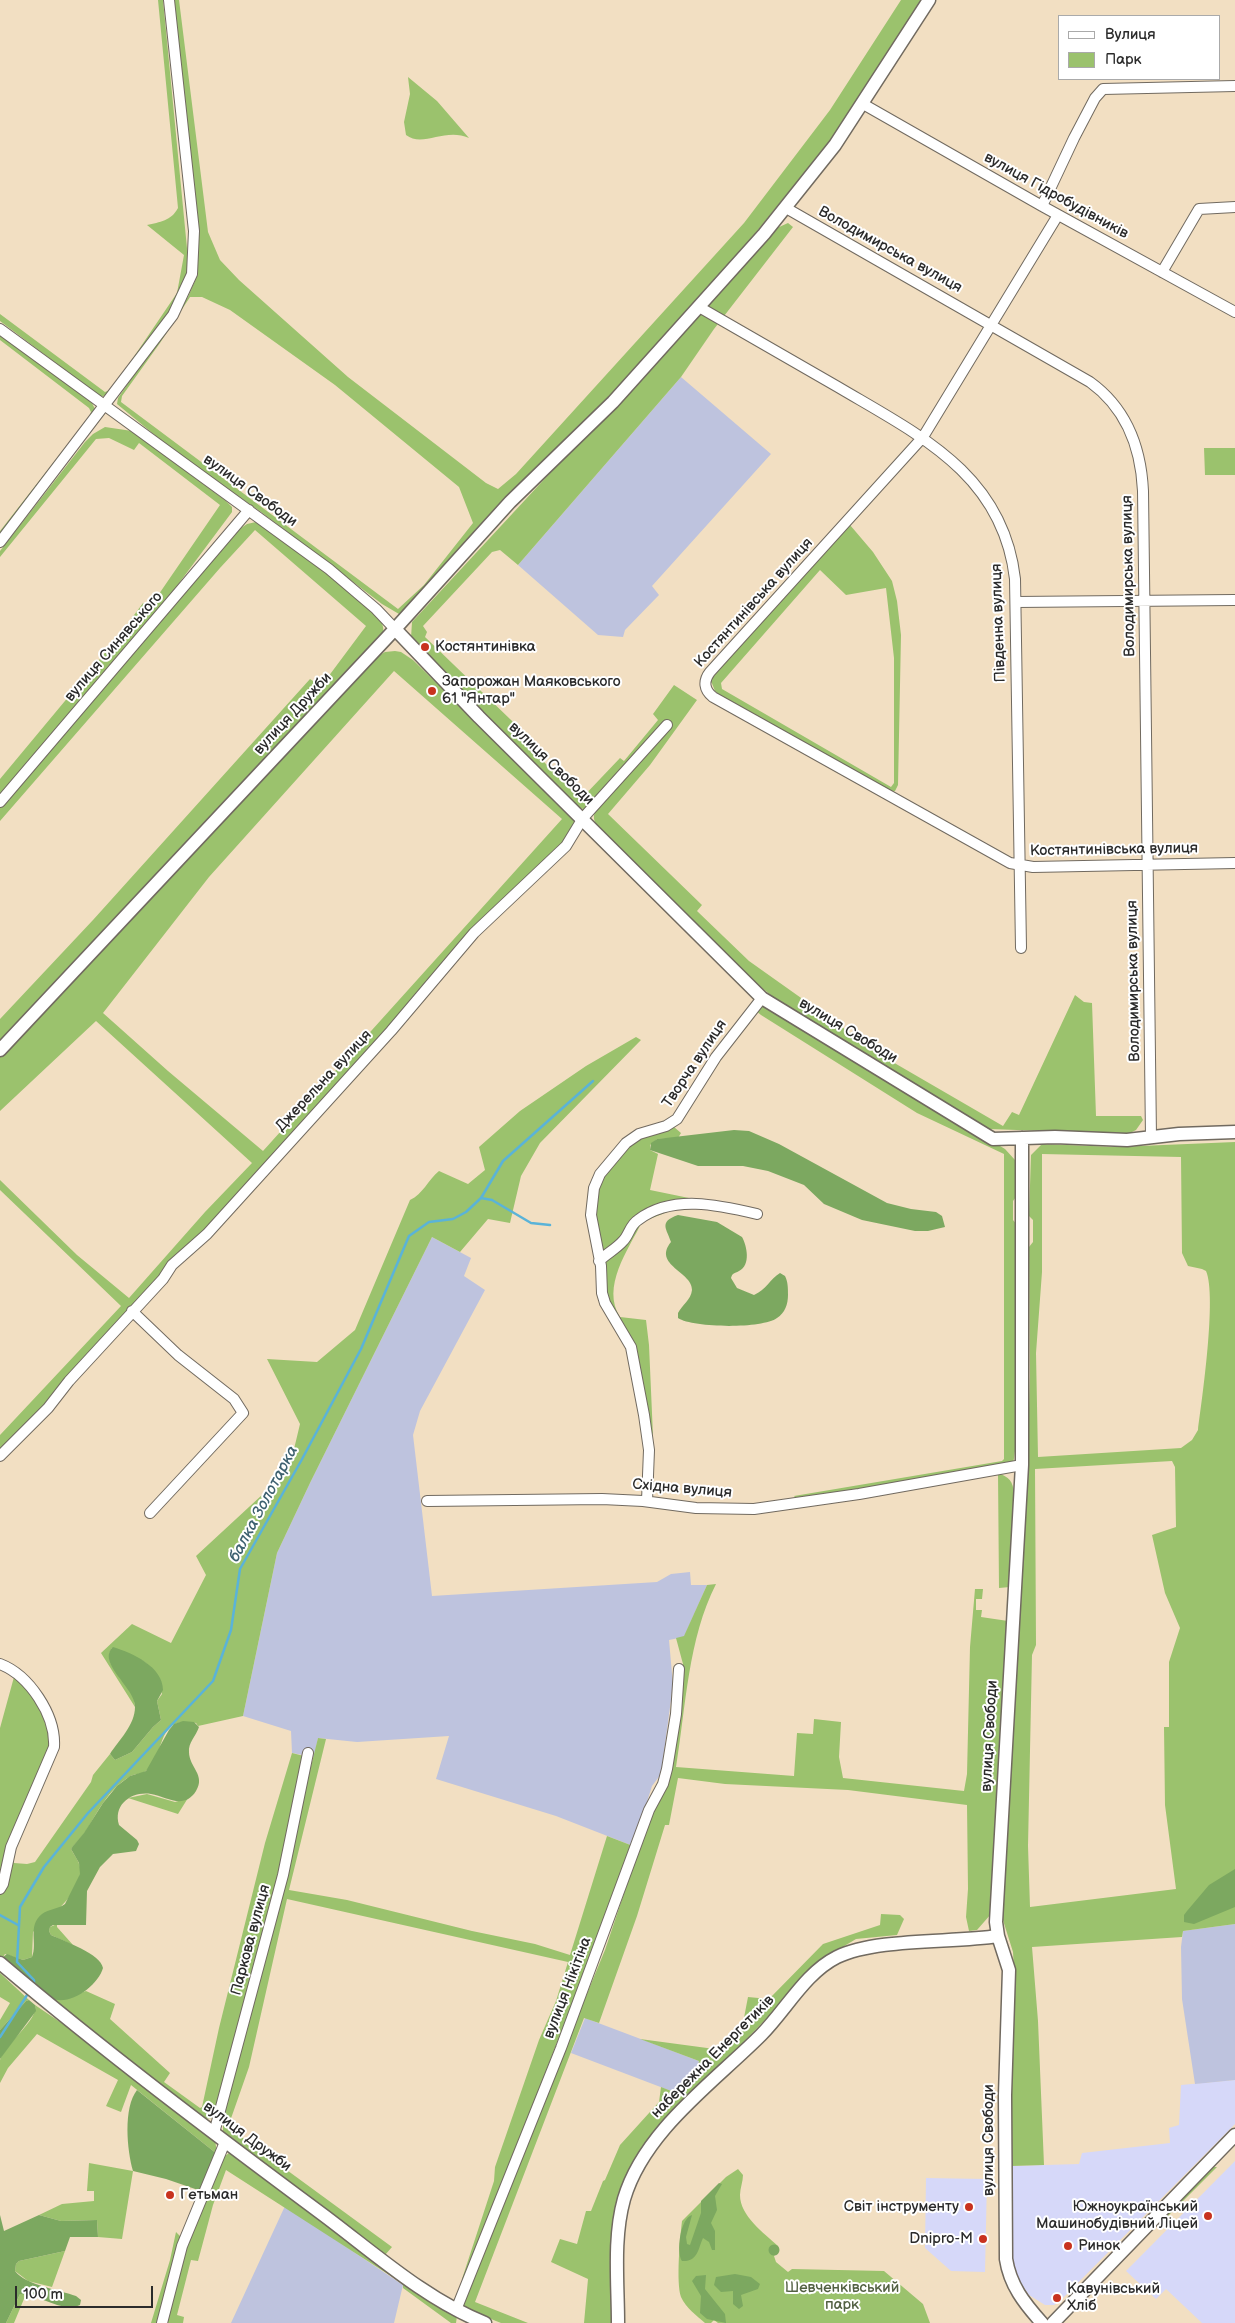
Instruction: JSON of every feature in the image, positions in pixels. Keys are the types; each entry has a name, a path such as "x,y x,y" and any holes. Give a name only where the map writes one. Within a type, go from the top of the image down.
{"street":[{"path":"0,542 106,406 173,315 192,274 194,231 168,0"},
{"name":"вулиця Дружби","path":"0,1050 395,629 510,502 613,402 700,306 786,208 835,145 864,104 929,0"},
{"path":"1042,206 1074,138 1095,98 1103,89 1235,86"},
{"name":"вулиця Гідробудівників","path":"864,104 1058,215 1235,312"},
{"path":"1162,272 1199,209 1235,207"},
{"name":"Володимирська вулиця","path":"786,208 1100,388 1114,404 1128,425 1142,471 1151,1137"},
{"name":"Костянтинівська вулиця","path":"1058,215 923,437 710,672 706,678 705,686 714,697 992,854 1019,866 1235,863"},
{"name":"Південна вулиця","path":"700,306 923,437 961,469 979,490 996,518 1012,556 1016,602 1021,948"},
{"name":"вулиця Свободи","path":"0,329 329,569 376,609 479,717 583,818 762,998 993,1138 1115,1140 1194,1133 1235,1132"},
{"name":"вулиця Синявського","path":"0,802 249,510"},
{"path":"1016,602 1235,600"},
{"name":"Джерельна вулиця","path":"0,1456 48,1408 69,1381 163,1279 172,1265 220,1220 391,1031 474,933 566,846 583,818 668,725"},
{"name":"Творча вулиця","path":"647,1501 649,1450 634,1356 627,1340 605,1303 591,1206 594,1188 600,1174 626,1143 639,1134 666,1126 677,1119 716,1057 762,998"},
{"name":"вулиця Свободи","path":"1022,1138 1022,1465 996,1903 998,1936 1008,1970 1005,2095 1006,2258 1008,2274 1016,2291 1042,2323"},
{"path":"599,1261 622,1243 637,1220 660,1209 694,1204 736,1209 757,1214"},
{"path":"132,1311 178,1355 234,1399 243,1413 150,1513"},
{"name":"Східна вулиця","path":"427,1501 593,1499 647,1501 696,1508 754,1509 859,1494 1022,1465"},
{"path":"0,1664 26,1681 50,1721 54,1737 54,1747 11,1847 3,1884 0,1889"},
{"name":"вулиця Нікітіна","path":"458,2315 561,2048 649,1810 663,1784 676,1714 679,1669"},
{"name":"Паркова вулиця","path":"214,2133 283,1875 308,1753"},
{"name":"набережна Енергетиків","path":"618,2323 619,2229 624,2199 638,2165 656,2138 763,2034 813,1975 836,1957 862,1948 998,1936"},
{"name":"вулиця Дружби","path":"0,1963 142,2079 458,2315 485,2323"},
{"path":"1053,2323 1235,2135"},
{"path":"162,2323 182,2246 225,2142"}],"shaded area":[{"path":"681,377 771,454 652,586 659,595 625,630 623,637 598,635 518,565"},
{"path":"432,1237 471,1258 464,1276 485,1290 420,1411 413,1435 432,1596 657,1582 671,1574 690,1572 691,1585 707,1585 684,1637 669,1640 673,1685 661,1774 652,1786 633,1846 556,1816 436,1779 449,1736 357,1742 318,1738 314,1757 292,1753 291,1731 243,1716 277,1553"},
{"path":"1235,1924 1235,2080 1195,2084 1182,1999 1181,1947 1183,1931"},
{"path":"585,2018 699,2061 696,2075 679,2094 571,2053"},
{"path":"1235,2080 1235,2124 1059,2302 1054,2305 1045,2305 1029,2295 1013,2272 1010,2255 1011,2166 1079,2164 1082,2153 1170,2143 1169,2128 1179,2125 1181,2085"},
{"name":"Южноукраїнський Машинобудівний Ліцей","path":"1235,2161 1235,2323 1202,2323 1166,2289 1156,2299 1126,2271"},
{"path":"926,2178 987,2179 985,2272 951,2271 925,2248"},
{"path":"285,2206 403,2285 394,2323 231,2323"}],"green space":[{"path":"158,0 163,0 189,269 171,311 115,391 101,397 0,321 0,314 105,392 112,389 177,293 184,255 147,225 169,218 178,208"},
{"path":"171,0 179,0 208,232 220,260 239,280 348,377 486,483 498,489 516,474 744,223 830,110 901,0 923,0 834,136 723,273 608,399 399,614 382,604 261,512 173,450 117,404 118,398 188,297 198,274 198,251","holes":["190,297 202,297 230,310 335,385 459,487 473,523 424,585 398,609 121,402 122,396"]},
{"path":"408,77 437,101 469,138 451,135 420,139 406,135 404,122 410,94"},
{"path":"788,223 793,227 714,329 681,377 518,565 500,550 492,552 423,626 427,632 425,637 539,747 534,752 581,799 620,758 624,761 658,720 653,714 674,685 697,700 650,765 608,814 702,905 697,911 749,961 842,1027 891,1061 1003,1126 1012,1112 1019,1115 1075,995 1084,1002 1092,1003 1096,1116 1141,1116 1143,1120 1136,1130 1128,1134 989,1129 776,999 758,985 598,827 594,821 594,816 599,804 588,810 579,808 497,729 411,638 412,622 777,228"},
{"path":"0,333 92,403 95,409 94,414 0,535 0,531 91,412 89,408 0,340"},
{"path":"105,427 132,431 226,501 232,507 232,512 153,618 0,794 0,779 114,642 143,603 150,607 220,505 139,443 134,450 109,438 96,439 0,557 0,551 85,442 93,434"},
{"path":"1204,448 1235,448 1235,475 1205,475"},
{"path":"256,522 299,551 357,598 380,621 383,626 383,634 0,1044 0,1019 93,920 310,679 316,683 328,677 366,626 255,530 0,821 0,807 238,530 247,524"},
{"path":"850,525 873,552 892,581 897,601 901,635 898,785 895,791 890,792 722,697 715,691 711,681 713,675","holes":["820,570 846,595 886,588 894,658 894,783 891,787 722,689 721,683"]},
{"path":"385,652 401,652 413,660 577,820 577,827 412,1004 57,1393 0,1452 0,1435 121,1306 0,1190 0,1180 77,1255 129,1298 205,1212 252,1163 96,1021 0,1111 0,1057 378,656","holes":["394,671 562,819 263,1151 103,1013 209,877"]},
{"path":"763,1003 1005,1149 1015,1160 1018,1194 1013,1201 1013,1220 1018,1226 1016,1444 1013,1465 798,1501 794,1496 1002,1461 1004,1459 1004,1154 917,1113 761,1015 756,1011"},
{"path":"636,1037 641,1040 540,1143 521,1176 510,1223 488,1219 460,1252 432,1237 277,1553 243,1716 198,1726 196,1723 183,1722 174,1724 168,1730 153,1762 147,1770 131,1776 115,1788 104,1801 86,1831 71,1849 80,1867 77,1886 64,1903 33,1932 32,1957 23,1960 5,1954 4,1960 0,1961 0,1891 12,1853 14,1863 27,1864 35,1862 91,1782 93,1775 110,1754 115,1760 132,1752 161,1720 157,1701 162,1694 151,1667 139,1659 112,1648 110,1652 111,1664 134,1697 135,1707 101,1653 132,1624 171,1643 206,1575 196,1556 289,1470 300,1424 267,1359 317,1362 355,1330 410,1200 439,1171 468,1184 485,1170 479,1147 520,1111 586,1066"},
{"path":"674,1127 681,1133 678,1138 657,1139 650,1145 650,1150 658,1154 650,1190 689,1198 692,1207 675,1209 642,1222 624,1256 615,1281 613,1293 620,1317 646,1320 653,1436 646,1414 635,1352 606,1299 594,1206 604,1172 638,1138"},
{"path":"734,1130 749,1131 779,1144 887,1203 911,1209 936,1212 942,1216 945,1227 928,1231 915,1231 862,1220 824,1204 804,1185 768,1171 743,1166 698,1166 650,1150 651,1143 657,1139"},
{"path":"1235,1142 1235,1924 1183,1931 1182,1937 1032,1947 1038,2021 1044,2165 1011,2166 1008,2081 1014,1970 1013,1952 1002,1917 1026,1507 1030,1376 1029,1247 1033,1242 1033,1220 1029,1216 1031,1155 1042,1144 1116,1147","holes":["1042,1154 1181,1157 1182,1253 1188,1266 1206,1271 1210,1302 1208,1349 1198,1430 1192,1440 1181,1448 1038,1457 1036,1353 1042,1272","1172,1461 1175,1467 1176,1527 1152,1535 1165,1593 1180,1628 1169,1662 1169,1727 1164,1727 1165,1805 1176,1889 1030,1907 1028,1846 1032,1655 1036,1645 1035,1469"]},
{"path":"678,1215 717,1222 742,1237 747,1260 743,1268 733,1274 731,1278 737,1288 754,1295 780,1273 785,1276 788,1285 788,1298 786,1308 782,1314 769,1322 728,1326 698,1324 678,1318 678,1313 690,1297 692,1290 691,1284 666,1257 666,1250 671,1242 666,1230 666,1223"},
{"path":"998,1473 1010,1480 1014,1493 1010,1587 999,1588"},
{"path":"716,1584 699,1627 689,1673 676,1767 794,1776 797,1733 813,1734 814,1719 841,1722 839,1757 843,1778 964,1791 967,1774 970,1647 975,1589 983,1589 982,1599 976,1599 976,1610 982,1610 981,1617 1008,1621 991,1914 977,1930 969,1931 966,1917 968,1889 967,1805 848,1790 725,1784 678,1778 669,1825 665,1825 637,1916 599,2023 584,2018 475,2302 528,2323 501,2323 466,2309 463,2305 605,1950 647,1825 668,1778 683,1664 676,1638 684,1636 707,1585"},
{"path":"113,1647 146,1662 158,1674 163,1690 157,1701 161,1720 132,1752 115,1760 110,1754 126,1732 132,1720 135,1707 130,1692 109,1660 109,1653"},
{"path":"14,1677 34,1699 46,1724 52,1743 0,1882 0,1728"},
{"path":"183,1721 194,1722 199,1727 189,1749 199,1785 191,1797 186,1800 175,1801 151,1794 144,1794 131,1797 121,1806 118,1818 119,1825 137,1840 139,1844 136,1851 113,1854 100,1867 87,1891 86,1925 53,1925 49,1931 51,1935 89,1953 101,1963 103,1968 95,1982 82,1993 66,2000 51,1998 3,1957 7,1954 23,1960 32,1957 34,1952 35,1924 45,1912 65,1904 80,1874 79,1863 71,1849 117,1786 130,1776 146,1771 169,1730 174,1724"},
{"path":"318,1738 326,1739 289,1890 347,1900 472,1931 535,1944 570,1955 607,1836 633,1846 465,2280 462,2279 494,2181 495,2167 539,2040 556,2001 568,1962 287,1899 249,2067 228,2127 392,2247 385,2255 226,2137 223,2131 223,2121"},
{"path":"292,1753 304,1756 270,1915 217,2110 213,2118 204,2119 51,1998 61,2000 86,1991 115,2004 110,2019 170,2073 164,2082 200,2108 202,2107 219,2028 265,1843"},
{"path":"147,1794 175,1802 188,1798 178,1814 128,1798"},
{"path":"1235,1869 1235,1907 1194,1924 1184,1922 1184,1915 1209,1885"},
{"path":"881,1914 900,1915 904,1919 897,1935 856,1939 826,1957 644,2145 624,2182 619,2197 612,2251 611,2323 584,2323 588,2279 551,2262 560,2239 577,2244 586,2211 591,2211 620,2145 659,2102 661,2087 679,2094 696,2075 699,2061 640,2039 722,2050 742,2028 748,1997 769,1999 823,1944 880,1925"},
{"path":"57,1924 57,1927 73,1945 51,1935 50,1927"},
{"path":"0,1973 29,2000 0,2030 0,2020 10,2003 0,1997"},
{"path":"29,2000 35,2005 36,2011 0,2059 0,2030"},
{"path":"35,2005 88,2041 215,2139 217,2154 131,2085 121,2112 106,2106 118,2080 37,2034 8,2068 0,2083 0,2060 8,2047 32,2018"},
{"path":"137,2090 217,2154 201,2191 166,2179 133,2171 129,2152 128,2118"},
{"path":"229,2153 235,2153 457,2316 456,2323 451,2323 403,2288 403,2285 394,2278 226,2170 213,2205 198,2261 191,2260 177,2315 184,2317 183,2323 166,2323 185,2251 221,2159"},
{"path":"89,2163 133,2171 122,2239 98,2237 97,2220 61,2221 39,2215 62,2204 94,2201 94,2191 87,2191"},
{"path":"1207,2167 1217,2167 1163,2221 1155,2221"},
{"name":"Шевченківський парк","path":"738,2169 743,2175 740,2195 744,2210 754,2224 778,2246 779,2251 774,2256 776,2262 788,2272 792,2269 884,2271 923,2304 930,2323 718,2323 714,2320 711,2323 705,2323 689,2308 681,2297 679,2249 682,2221 726,2177"},
{"path":"719,2183 722,2184 715,2196 717,2210 711,2223 715,2231 715,2250 712,2250 709,2242 703,2238 694,2257 687,2261 682,2261 679,2244 685,2222 692,2215 686,2237 687,2244 690,2245 701,2213 701,2201"},
{"path":"0,2215 4,2231 39,2215 61,2221 97,2220 98,2237 70,2237 65,2251 19,2261 16,2264 15,2271 26,2280 76,2296 81,2300 80,2305 65,2307 20,2294 6,2323 0,2323"},
{"path":"176,2232 181,2237 158,2323 151,2323 170,2260"},
{"path":"774,2244 780,2250 774,2256 768,2250"},
{"path":"65,2251 52,2287 28,2281 15,2271 16,2264 19,2261"},
{"path":"735,2274 751,2277 760,2284 758,2289 741,2295 743,2306 739,2309 733,2304 733,2291 721,2292 714,2285 716,2277"},
{"path":"706,2275 705,2289 725,2314 726,2323 707,2319 700,2313 701,2296 692,2281 696,2276"},
{"path":"20,2294 26,2294 14,2323 6,2323"}],"waterway":[{"name":"балка Золотарка","path":"34,1985 34,1980 17,1962 20,1907 44,1867 88,1813 213,1681 231,1630 240,1569 361,1349 409,1236 429,1222 453,1219 466,1212 481,1198 503,1161 593,1081"},
{"name":"балка Золотарка","path":"481,1198 492,1200 531,1223 550,1225"},
{"path":"0,1915 18,1925"},
{"name":"балка Золотарка","path":"0,2037 29,1992"}],"place":[{"name":"Костянтинівка","path":"425,647"},
{"name":"Запорожан Маяковського 61 \"Янтар\"","path":"432,691"},
{"name":"Гетьман","path":"170,2195"},
{"name":"Світ інструменту","path":"969,2207"},
{"name":"Южноукраїнський Машинобудівний Ліцей","path":"1208,2216"},
{"name":"Dnipro-M","path":"983,2239"},
{"name":"Ринок","path":"1068,2246"},
{"name":"Кавунівський Хліб","path":"1057,2298"}]}
